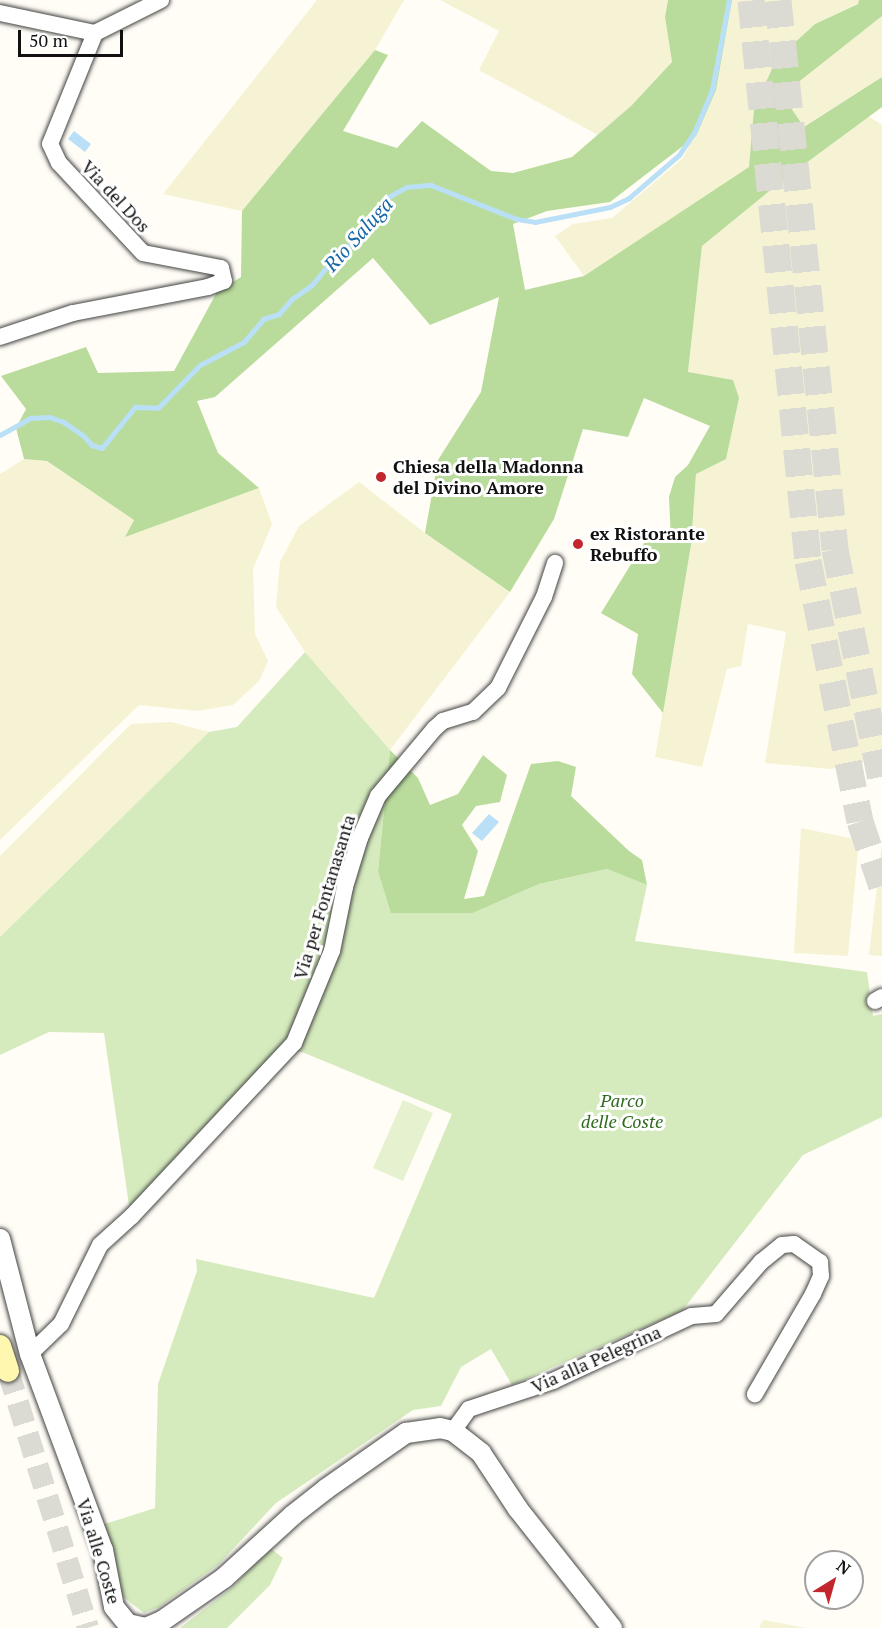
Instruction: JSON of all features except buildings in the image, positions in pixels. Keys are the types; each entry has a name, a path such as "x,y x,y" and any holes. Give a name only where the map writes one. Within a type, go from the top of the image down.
{"main road":[{"path":"0,1346 8,1371"}],"street":[{"path":"0,13 95,33 161,0"},
{"name":"Via del Dos","path":"0,337 73,313 208,287 225,281 221,268 143,253 59,163 50,144 95,33"},
{"name":"Via per Fontanasanta","path":"30,1354 61,1324 100,1245 132,1216 294,1043 332,951 345,887 360,838 378,796 434,729 443,721 473,712 498,688 544,597 555,563"},
{"name":"Via alle Coste","path":"0,1239 30,1354 103,1550 114,1607 128,1624 146,1628 162,1622 224,1578 293,1515 406,1433 429,1428 453,1431"},
{"name":"Via alla Pelegrina","path":"453,1431 469,1409 553,1381 692,1316 716,1314 761,1262 782,1245 794,1244 820,1262 821,1276 813,1294 755,1394"},
{"path":"453,1431 481,1453 518,1509 612,1628"}],"shaded area":[{"path":"317,0 404,0 375,50 242,211 163,194"},
{"path":"440,0 668,0 665,17 672,62 631,106 598,135 479,70 499,31"},
{"path":"732,0 859,0 859,3 815,24 754,109 750,167 584,276 555,236 573,224 612,218 683,158 716,90"},
{"path":"882,16 882,77 804,127 781,94"},
{"path":"868,116 882,125 882,759 831,769 765,763 786,632 748,624 741,666 727,669 702,767 655,757 691,545 696,474 733,380 688,373 702,246 783,180"},
{"path":"24,459 47,461 134,520 126,536 259,488 272,524 253,569 255,634 268,661 259,681 233,705 198,711 139,705 0,840 0,474"},
{"path":"359,482 425,533 510,592 390,750 305,652 276,607 280,562 299,526"},
{"path":"171,722 209,732 0,937 0,856 131,724"},
{"path":"801,828 859,840 848,956 794,953"},
{"path":"882,843 882,956 869,955"},
{"path":"764,1620 806,1628 759,1628"}],"green space":[{"path":"668,0 732,0 716,90 696,136 610,202 547,211 513,224 525,290 584,276 749,167 754,109 776,60 815,24 858,4 859,0 882,0 882,16 782,95 804,127 882,77 882,107 783,180 702,246 688,372 733,380 739,398 726,459 696,474 691,545 663,713 632,674 638,634 601,613 644,543 671,540 669,497 675,477 688,465 710,426 644,398 628,437 583,429 554,519 510,592 425,533 438,460 481,392 499,297 430,325 373,258 215,397 197,401 218,453 259,488 125,537 134,520 47,461 24,459 16,428 26,409 1,376 86,347 98,373 174,371 217,292 241,277 242,211 375,50 388,55 343,131 397,148 422,121 491,171 513,173 572,157 631,106 672,62 665,17"},
{"name":"Parco delle Coste","path":"305,652 390,750 378,870 473,913 539,884 607,869 647,885 635,941 867,972 873,1016 882,1014 882,1117 803,1155 682,1311 512,1385 491,1349 461,1367 441,1406 413,1410 276,1503 219,1564 159,1607 144,1613 117,1592 102,1525 155,1508 158,1384 197,1271 196,1259 374,1298 452,1114 302,1052 277,1051 135,1208 129,1205 104,1033 49,1032 0,1055 0,937 209,732 237,727"},
{"path":"390,750 418,778 430,805 458,794 483,755 507,775 500,802 476,806 462,825 478,851 464,899 484,896 531,764 558,761 576,767 571,796 629,851 642,860 647,885 607,869 539,884 473,913 391,913 378,871"},
{"path":"403,1100 433,1113 403,1181 373,1168"},
{"path":"270,1548 283,1558 270,1585 227,1628 180,1628 232,1588"}],"water":[{"path":"74,131 91,144 85,152 68,139"},
{"path":"489,814 499,822 482,841 472,833"}],"waterway":[{"name":"Rio Saluga","path":"0,435 31,418 49,417 64,422 84,436 92,445 102,448 135,407 158,408 200,365 244,342 263,319 279,314 292,299 312,285 325,269 336,261 343,248 358,240 375,222 385,199 407,187 431,185 517,219 535,222 610,207 629,198 679,155 694,133 712,90 729,0"}],"tunnel":[{"path":"751,0 808,561 860,821 882,886"},
{"path":"778,0 835,549 882,784"},
{"path":"8,1371 88,1628"}],"place":[{"name":"Chiesa della Madonna del Divino Amore","path":"381,477"},
{"name":"ex Ristorante Rebuffo","path":"578,544"}]}
